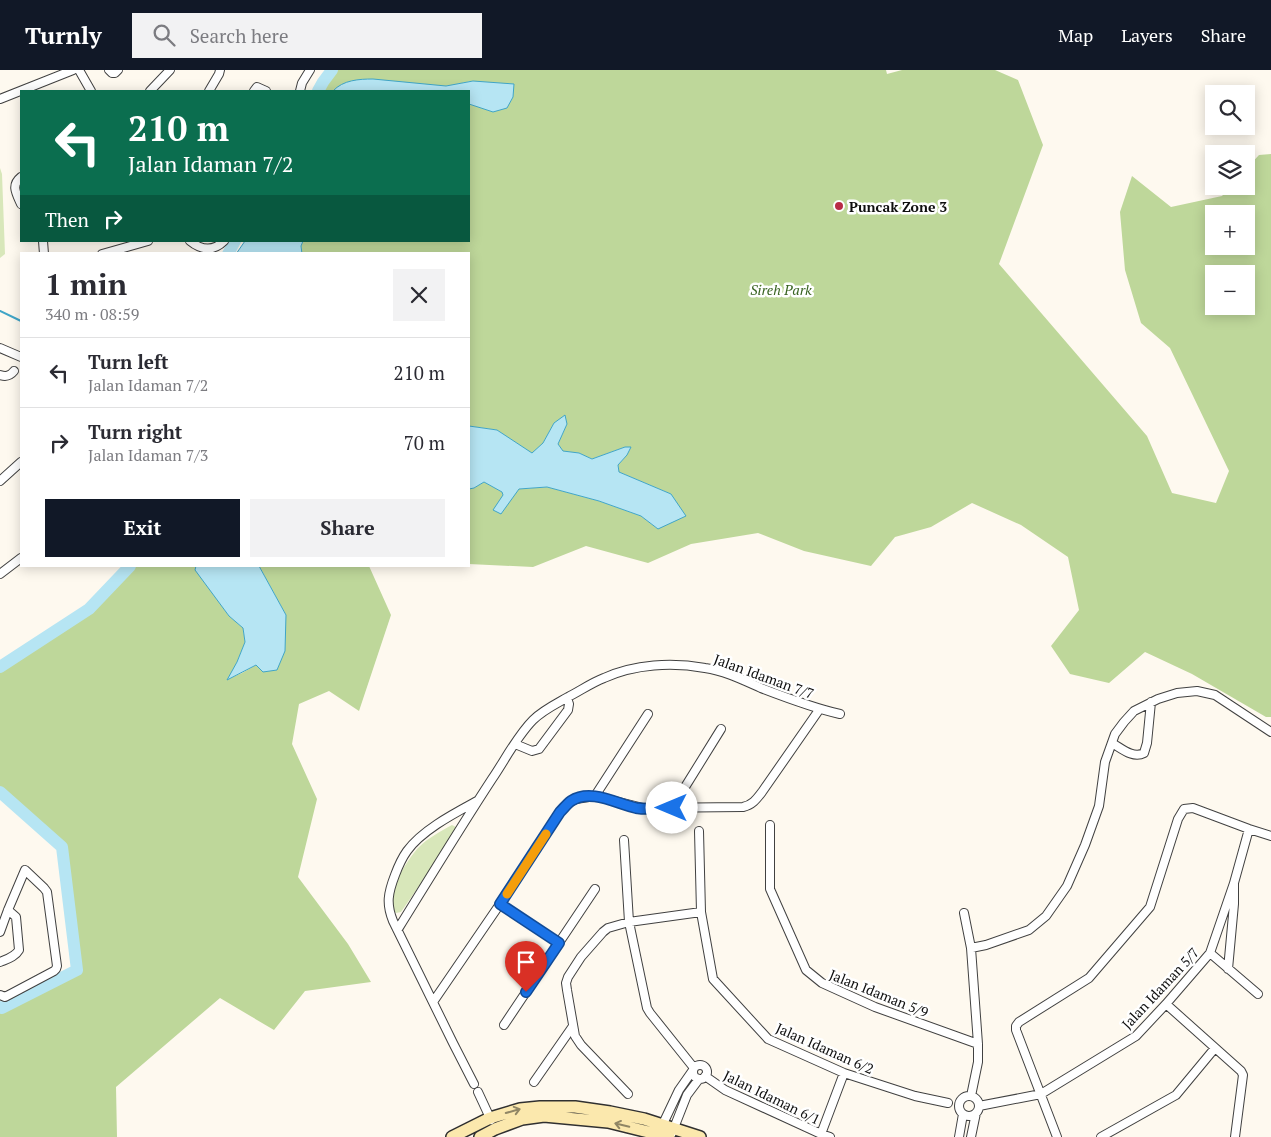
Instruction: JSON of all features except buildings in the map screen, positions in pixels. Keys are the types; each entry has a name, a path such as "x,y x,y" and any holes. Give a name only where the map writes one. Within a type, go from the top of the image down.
{"main road":[{"path":"452,1137 490,1118 520,1109 540,1107 575,1107 610,1112 644,1119 667,1132"},
{"path":"480,1137 522,1119 544,1116 608,1122 700,1137"}],"street":[{"path":"23,90 74,70"},
{"path":"79,70 90,90"},
{"path":"109,70 112,73 118,70"},
{"path":"151,90 170,70"},
{"path":"210,90 220,70"},
{"path":"300,90 310,70"},
{"path":"0,99 20,91"},
{"path":"20,177 14,186 20,202"},
{"path":"109,252 144,242"},
{"path":"193,244 211,250 223,242"},
{"path":"0,350 20,357"},
{"path":"0,375 5,377 14,371"},
{"path":"0,481 20,463"},
{"path":"0,574 20,559"},
{"name":"Jalan Idaman 7/7","path":"398,929 478,800 534,719 547,708 590,684 619,672 635,668 660,665 687,665 738,677 761,688 819,710 840,714"},
{"path":"971,948 986,945 1029,930 1046,916 1067,886 1099,806 1105,762 1115,734 1134,711 1151,702 1177,693 1197,691 1215,695 1271,732"},
{"path":"515,744 532,751 539,749 568,710 569,704 566,698"},
{"path":"1112,743 1128,753 1140,755 1144,753 1147,743 1151,702"},
{"path":"433,1002 567,804 580,797 595,796 636,808 748,806 756,801 819,710"},
{"path":"595,796 648,714"},
{"path":"1257,722 1271,723"},
{"path":"672,808 721,729"},
{"name":"Jalan Idaman 7/7","path":"474,1084 390,913 388,903 389,892 406,852 415,842 451,816 478,800"},
{"path":"1057,1137 1016,1026 1019,1022 1089,978 1150,907 1178,819 1184,809 1193,808 1271,836"},
{"path":"451,816 462,827"},
{"name":"Jalan Idaman 5/9","path":"770,825 770,889 806,970 822,983 874,1007 978,1044"},
{"name":"Jalan Idaman 5/7","path":"1041,1094 1136,1036 1210,953 1234,883 1249,829"},
{"name":"Jalan Idaman 6/2","path":"699,831 700,912 713,979 768,1039 844,1073 915,1096 948,1103"},
{"path":"624,840 629,922 648,1010 694,1069 693,1075 697,1078 702,1078"},
{"path":"0,932 25,870 47,892 57,966 54,971 5,997 0,995"},
{"name":"Jalan Idaman 5/7","path":"1228,969 1234,883"},
{"path":"504,1024 595,889"},
{"path":"500,904 559,943"},
{"path":"0,962 14,956 20,950 16,917 8,910"},
{"path":"628,1094 575,1036 566,983 568,977 581,957 608,928 629,922 700,912"},
{"path":"964,912 971,948 978,1044 978,1062 971,1096"},
{"path":"1210,953 1258,994"},
{"path":"1166,1004 1241,1071 1243,1075 1235,1137"},
{"path":"534,1082 573,1026"},
{"path":"1101,1137 1176,1095 1215,1048"},
{"path":"700,1065 704,1066 707,1070 687,1095 667,1132 679,1090 694,1069 700,1065"},
{"path":"821,1134 844,1073"},
{"name":"Jalan Idaman 6/1","path":"702,1078 830,1137"},
{"path":"478,1092 496,1129"},
{"path":"963,1114 970,1116 978,1110 1041,1094"},
{"path":"959,1137 963,1114 960,1109 960,1102 964,1097 971,1096 977,1100 978,1110 971,1137"}],"green space":[{"name":"Sireh Park","path":"332,70 886,70 887,74 902,70 995,70 1018,80 1043,145 999,264 1147,436 1172,493 1216,503 1229,471 1170,348 1141,323 1125,270 1120,212 1132,176 1171,207 1223,195 1255,195 1255,159 1259,155 1271,154 1271,717 1266,717 1192,674 1145,652 1109,683 1070,674 1051,646 1079,610 1068,557 1021,525 972,503 931,527 895,537 871,566 804,551 758,533 691,544 648,563 586,546 533,567 470,564 470,489 484,482 502,492 503,495 519,489 547,487 599,501 641,516 658,529 671,494 619,472 618,465 627,455 625,447 592,459 579,453 563,452 558,444 567,424 554,423 543,443 532,454 497,430 470,426 470,252 302,252 303,242 470,242 470,104 477,106 473,81 446,86 433,86 371,81 343,85 335,90 319,90"},
{"path":"0,168 2,174 5,254 0,258"},
{"path":"129,567 196,567 196,570 229,616 243,628 245,642 228,679 256,665 286,615 260,567 369,567 391,615 359,711 329,691 299,704 292,744 317,799 298,877 348,944 371,982 305,991 274,1030 220,998 116,1087 117,1137 0,1137 0,1007 3,1008 77,970 62,847 0,792 0,667 89,609"},
{"path":"452,825 456,827 457,831 401,912 396,913 390,904 390,897 405,865 415,851 423,844"}],"water":[{"path":"373,79 446,86 473,81 514,84 513,97 507,108 493,112 470,104 470,90 334,90 346,82"},
{"path":"244,242 303,242 302,252 237,252"},
{"path":"565,415 567,424 558,444 563,451 579,453 592,459 625,447 631,447 618,465 619,472 671,494 686,516 658,529 641,516 599,501 547,487 519,489 501,514 493,510 503,495 502,492 484,482 470,489 470,426 497,430 532,453 543,443 554,423"},
{"path":"196,567 260,567 286,615 285,651 277,670 263,672 256,665 227,680 245,642 243,628 229,616 195,570"}],"waterway":[{"path":"319,90 332,70"},
{"path":"229,252 234,242"},
{"path":"0,311 20,321"},
{"path":"0,667 89,609 129,567"},
{"path":"0,792 62,847 77,970 2,1008 0,1007"}],"slow traffic":[{"path":"507,894 546,834"}],"place":[{"name":"Puncak Zone 3","path":"839,206"}],"route":[{"path":"526,992 559,943 500,904 560,812 571,801 580,797 595,796 636,808 672,808"}]}
